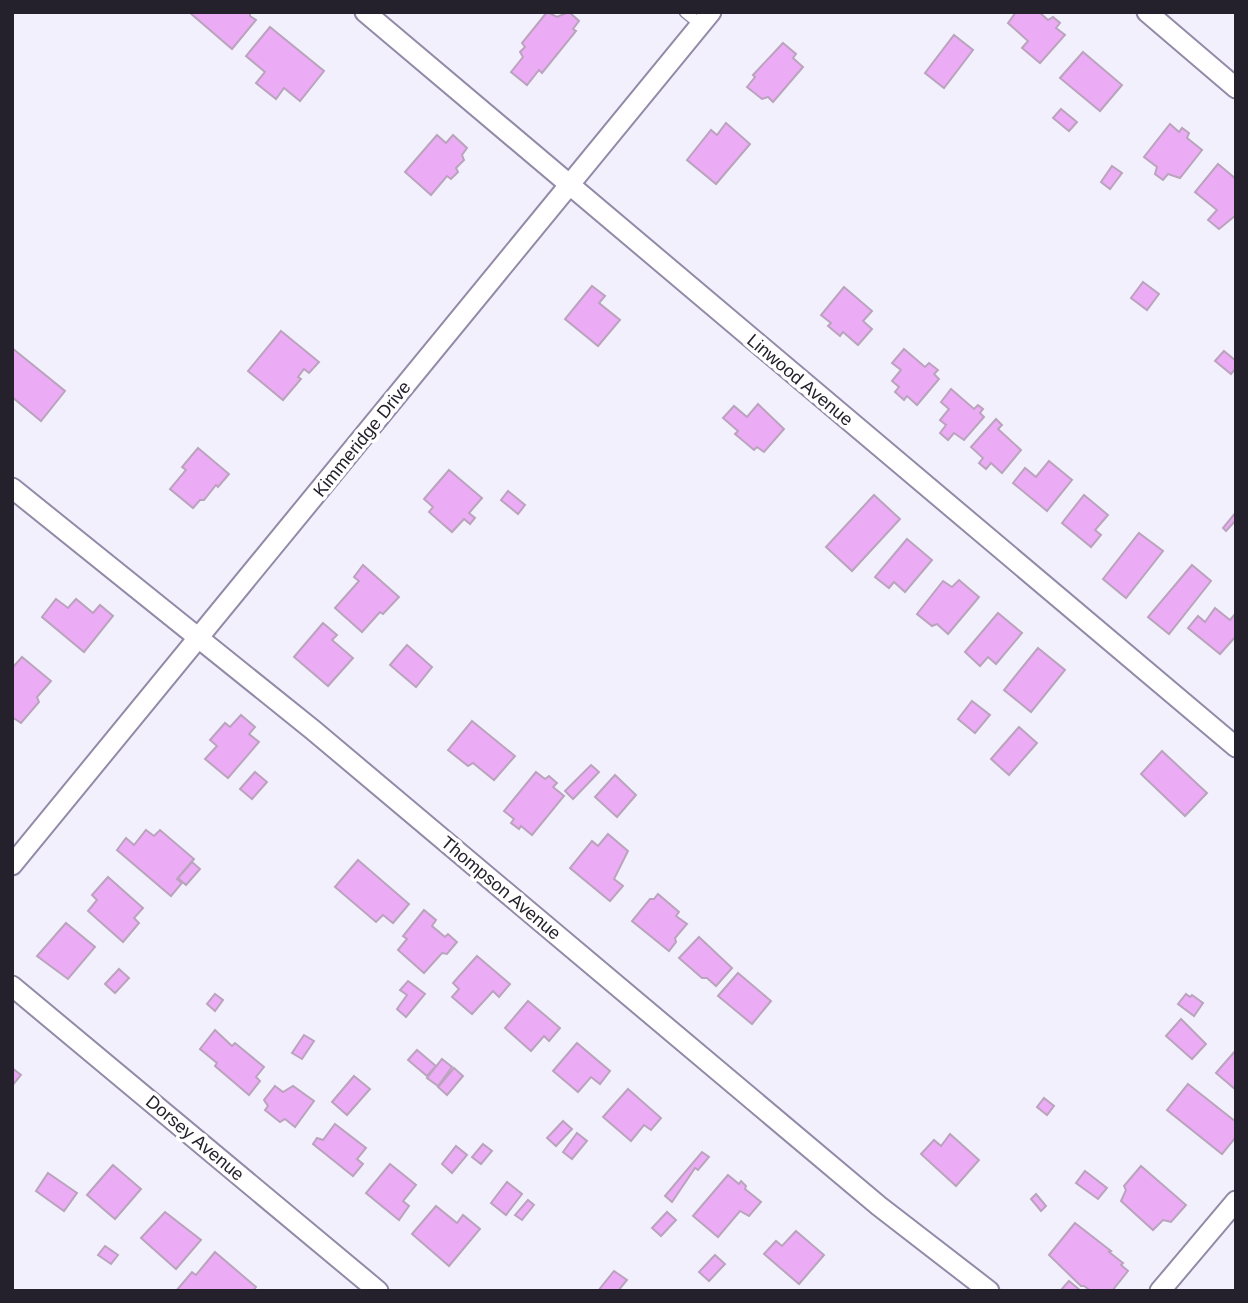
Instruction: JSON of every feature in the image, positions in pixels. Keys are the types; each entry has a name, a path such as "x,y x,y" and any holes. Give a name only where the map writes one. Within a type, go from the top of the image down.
{"street":[{"name":"Linwood Avenue","path":"365,12 1236,747"},
{"path":"1147,12 1236,88"},
{"name":"Kimmeridge Drive","path":"12,865 706,19"},
{"name":"Thompson Avenue","path":"12,488 313,730 879,1206 989,1291"},
{"name":"Dorsey Avenue","path":"12,986 378,1291"},
{"path":"1160,1291 1236,1201"}],"lane":[{"path":"684,12 706,19"}],"building":[{"path":"189,12 250,12 250,16 256,20 232,49"},
{"path":"547,12 557,17 569,12 579,21 573,29 576,31 542,73 539,70 527,85 511,72 523,57 520,52 525,47 522,43"},
{"path":"1016,12 1039,12 1048,20 1053,17 1060,23 1056,28 1065,35 1040,63 1022,48 1028,41 1008,23"},
{"path":"270,27 324,71 300,101 284,88 276,99 256,83 265,72 246,56"},
{"path":"954,35 973,50 944,88 925,73"},
{"path":"783,43 796,54 793,58 803,67 773,102 768,97 762,99 747,87 755,77 753,75"},
{"path":"1083,52 1122,85 1100,111 1060,78"},
{"path":"1061,109 1077,122 1069,131 1053,118"},
{"path":"726,123 750,144 716,184 687,160 711,130 717,135"},
{"path":"1170,124 1179,132 1182,128 1189,133 1187,138 1202,150 1180,178 1168,174 1163,180 1155,174 1157,167 1144,157"},
{"path":"437,135 446,143 453,135 467,148 462,155 464,160 456,168 458,172 451,179 447,176 431,195 405,172"},
{"path":"1218,164 1236,179 1236,215 1219,229 1208,220 1217,210 1195,192"},
{"path":"1112,166 1122,173 1110,189 1101,182"},
{"path":"1143,282 1159,294 1147,310 1131,298"},
{"path":"592,286 605,296 599,303 620,320 598,346 565,319"},
{"path":"844,287 872,311 863,321 872,329 858,345 843,332 840,336 828,326 831,323 821,315"},
{"path":"281,331 319,362 309,373 304,369 298,377 301,379 283,400 248,371"},
{"path":"12,348 65,391 41,421 12,397"},
{"path":"904,349 925,367 929,363 938,370 934,374 939,379 917,405 907,396 904,400 895,392 899,387 892,381 901,370 892,363"},
{"path":"1224,351 1236,361 1236,368 1231,374 1215,361"},
{"path":"951,389 974,409 978,405 983,409 980,413 984,417 964,440 954,433 948,440 940,433 946,425 940,420 949,409 941,402"},
{"path":"758,404 784,429 764,452 757,447 754,450 735,434 738,431 723,418 734,406 747,417"},
{"path":"996,419 1002,425 998,429 1021,450 1002,473 991,463 986,469 979,463 983,458 971,447"},
{"path":"198,448 229,474 193,508 170,489 186,470 182,467"},
{"path":"1049,461 1072,480 1047,511 1013,483 1025,468 1036,477"},
{"path":"449,470 482,498 469,513 475,518 470,524 464,519 452,532 429,512 433,507 424,499"},
{"path":"508,491 525,505 518,514 501,500"},
{"path":"874,495 900,519 852,571 826,547"},
{"path":"1084,495 1108,515 1095,530 1101,535 1091,547 1062,523"},
{"path":"1236,512 1236,520 1226,531 1223,528"},
{"path":"1139,533 1163,551 1126,598 1103,579"},
{"path":"907,539 932,560 905,592 894,582 889,588 875,577"},
{"path":"363,565 399,597 383,614 380,612 362,632 335,608 359,581 354,577"},
{"path":"1192,565 1211,581 1169,634 1148,617"},
{"path":"959,580 979,597 948,634 937,624 932,626 917,614 943,581 952,587"},
{"path":"56,599 68,608 76,599 93,613 100,605 113,616 84,652 42,617"},
{"path":"1215,608 1230,620 1236,613 1236,636 1220,654 1188,628 1198,616 1205,622"},
{"path":"998,613 1022,633 996,664 988,657 980,666 965,652"},
{"path":"323,623 337,635 332,640 353,658 328,686 294,657"},
{"path":"407,645 432,667 416,687 390,665"},
{"path":"1038,648 1065,670 1031,712 1004,690"},
{"path":"22,657 51,681 37,697 39,702 21,723 12,717 12,665"},
{"path":"972,701 990,715 975,733 958,719"},
{"path":"241,715 255,727 249,734 259,742 228,778 205,759 217,746 210,740 225,723 230,727"},
{"path":"472,721 515,756 494,780 473,763 468,766 448,750"},
{"path":"1019,727 1037,743 1009,775 991,759"},
{"path":"1162,751 1207,793 1185,816 1141,774"},
{"path":"591,765 599,772 573,799 565,791"},
{"path":"255,772 267,782 252,799 240,789"},
{"path":"536,772 545,779 549,776 557,783 553,787 564,796 532,835 521,826 519,829 511,823 514,819 504,811"},
{"path":"615,775 636,795 617,817 595,797"},
{"path":"146,830 154,836 160,830 194,859 177,879 182,883 171,896 117,850 126,838 134,845"},
{"path":"608,834 628,851 614,879 623,886 610,901 570,868 592,841 598,846"},
{"path":"358,860 409,904 393,923 383,915 376,922 335,887"},
{"path":"192,862 200,869 186,885 178,878"},
{"path":"108,877 143,908 134,918 139,923 123,942 88,911 97,900 92,895"},
{"path":"658,894 679,912 676,916 687,924 675,938 676,942 669,951 632,921 650,899 654,899"},
{"path":"424,910 436,920 432,926 445,937 448,934 457,942 447,954 442,953 424,973 398,950 407,939 403,936"},
{"path":"66,923 95,947 68,979 37,956"},
{"path":"699,937 732,968 716,986 679,958"},
{"path":"477,956 510,984 499,997 493,991 472,1014 452,997 459,989 453,983"},
{"path":"119,969 129,978 115,993 105,984"},
{"path":"738,973 771,1001 752,1024 718,996"},
{"path":"408,981 425,994 406,1017 397,1009 407,995 400,990"},
{"path":"215,994 223,1000 215,1011 207,1004"},
{"path":"1186,994 1203,1003 1194,1016 1178,1004"},
{"path":"528,1001 560,1028 549,1041 544,1036 531,1051 505,1028"},
{"path":"1181,1019 1206,1044 1192,1059 1166,1036"},
{"path":"215,1030 232,1046 235,1043 264,1067 256,1077 260,1081 249,1095 215,1066 217,1063 200,1049"},
{"path":"304,1035 314,1041 302,1059 292,1053"},
{"path":"577,1043 610,1071 600,1084 591,1077 578,1092 553,1071"},
{"path":"417,1050 436,1066 427,1076 408,1060"},
{"path":"1236,1050 1236,1090 1216,1073"},
{"path":"442,1059 452,1067 438,1086 427,1078"},
{"path":"12,1068 21,1075 12,1086"},
{"path":"454,1068 463,1076 447,1095 438,1087"},
{"path":"354,1076 370,1089 347,1115 332,1102"},
{"path":"1188,1084 1236,1122 1236,1137 1222,1154 1167,1110"},
{"path":"275,1086 283,1092 293,1086 314,1101 295,1127 285,1119 280,1122 265,1110 268,1106 264,1100"},
{"path":"628,1089 661,1118 651,1130 644,1125 631,1141 603,1117"},
{"path":"1044,1098 1054,1106 1047,1115 1037,1107"},
{"path":"563,1121 572,1129 556,1146 547,1138"},
{"path":"335,1124 366,1148 357,1159 363,1164 353,1176 313,1144 317,1138 323,1140"},
{"path":"577,1133 587,1141 572,1159 563,1152"},
{"path":"950,1134 979,1160 956,1186 921,1154 934,1140 941,1146"},
{"path":"483,1144 492,1151 481,1164 472,1157"},
{"path":"456,1146 467,1155 452,1173 442,1164"},
{"path":"702,1152 709,1157 698,1170 695,1168 672,1202 665,1196"},
{"path":"390,1164 416,1185 403,1201 409,1206 399,1220 366,1193"},
{"path":"113,1165 141,1189 115,1219 87,1195"},
{"path":"1141,1166 1186,1205 1171,1222 1163,1220 1153,1230 1121,1201 1126,1190 1124,1186"},
{"path":"1085,1171 1107,1188 1098,1199 1076,1183"},
{"path":"48,1173 77,1193 64,1211 36,1191"},
{"path":"728,1175 739,1184 741,1181 746,1186 745,1189 761,1202 749,1216 740,1211 718,1237 693,1216"},
{"path":"507,1182 522,1194 506,1215 491,1203"},
{"path":"1036,1194 1046,1206 1041,1211 1031,1199"},
{"path":"528,1200 534,1205 522,1220 515,1215"},
{"path":"436,1206 457,1223 463,1215 480,1229 449,1266 412,1234"},
{"path":"165,1212 201,1240 176,1269 141,1238"},
{"path":"667,1212 676,1220 661,1236 652,1228"},
{"path":"1075,1223 1111,1251 1109,1252 1123,1263 1121,1265 1128,1271 1112,1291 1091,1291 1081,1286 1049,1255"},
{"path":"796,1231 824,1255 799,1284 764,1254 776,1241 782,1246"},
{"path":"105,1246 118,1255 111,1264 98,1255"},
{"path":"215,1252 256,1287 253,1291 176,1291 192,1272 196,1275"},
{"path":"715,1255 725,1264 709,1281 699,1272"},
{"path":"614,1271 627,1280 618,1291 598,1291"},
{"path":"1069,1281 1081,1291 1060,1291"}]}
